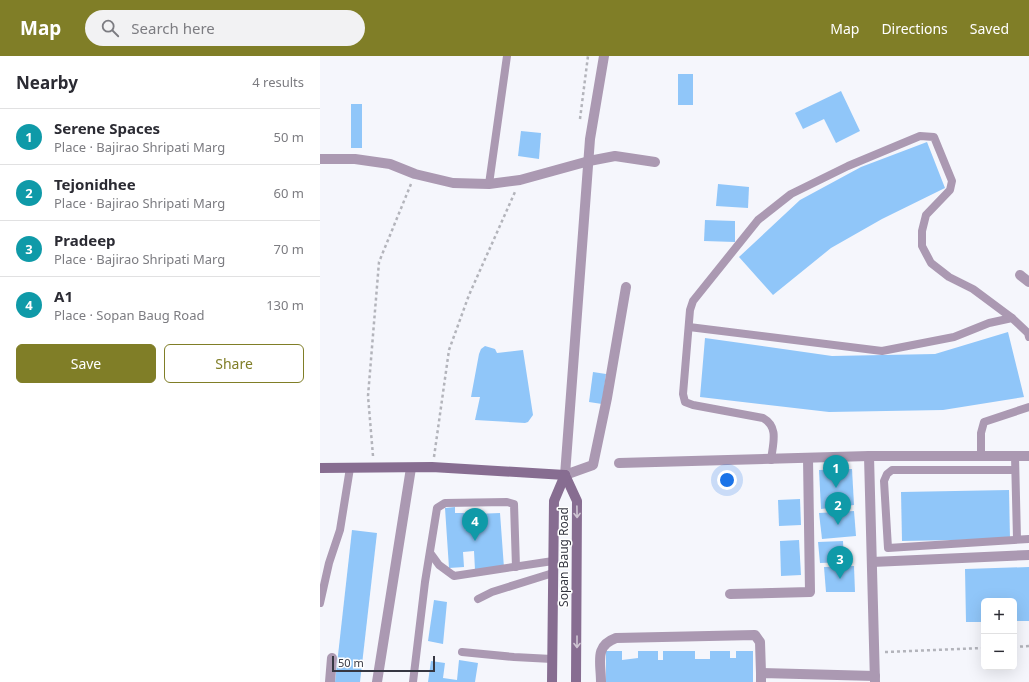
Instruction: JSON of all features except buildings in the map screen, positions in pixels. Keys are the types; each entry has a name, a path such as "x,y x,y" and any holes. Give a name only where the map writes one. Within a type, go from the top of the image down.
{"street":[{"path":"564,475 590,139 604,56"},
{"path":"320,159 356,159 390,164 415,174 453,183 489,184 520,180 589,161 615,156 654,162"},
{"path":"1020,275 1029,282"},
{"path":"320,468 432,467 564,475 593,465 607,398 626,287"},
{"path":"619,463 695,460 771,460 869,456 1029,456"},
{"path":"600,682 601,648 606,641 616,638 755,635 760,642 761,677 875,679 869,456"},
{"path":"730,594 810,592 808,458"},
{"path":"377,682 411,468"},
{"name":"Sopan Baug Road","path":"552,682 554,501 564,475"},
{"name":"Sopan Baug Road","path":"564,475 577,501 576,682"},
{"path":"872,562 1029,555"},
{"path":"330,682 332,658"}],"lane":[{"path":"489,184 507,56"},
{"path":"771,460 774,428 770,422 762,418 693,405 685,402 683,394 690,310 699,291 758,220 791,194 848,166 920,136 934,138 952,181 950,190 926,215 922,231 922,246 931,263 948,278 973,289 1012,318 1028,333 1029,337"},
{"path":"689,327 882,351 954,337 989,323 1012,318"},
{"path":"981,456 981,433 984,422 1029,407"},
{"path":"1014,456 1017,540"},
{"path":"320,603 329,563 340,530 350,468"},
{"path":"1015,470 892,470 887,474 884,481 888,548 1029,539"},
{"path":"413,682 425,582 431,554 437,508 445,503 508,502 514,504 516,567"},
{"path":"431,554 439,565 454,576 553,561"},
{"path":"478,599 553,573"},
{"path":"462,652 552,659"}],"path":[{"path":"374,468 368,396 379,262 415,174"},
{"path":"432,467 449,350 469,295 520,180"},
{"path":"1017,647 1029,646"},
{"path":"874,652 981,648"}],"place":[{"name":"Serene Spaces","path":"836,488"},
{"name":"Tejonidhee","path":"838,525"},
{"name":"A1","path":"475,541"},
{"name":"Pradeep","path":"840,579"}]}
